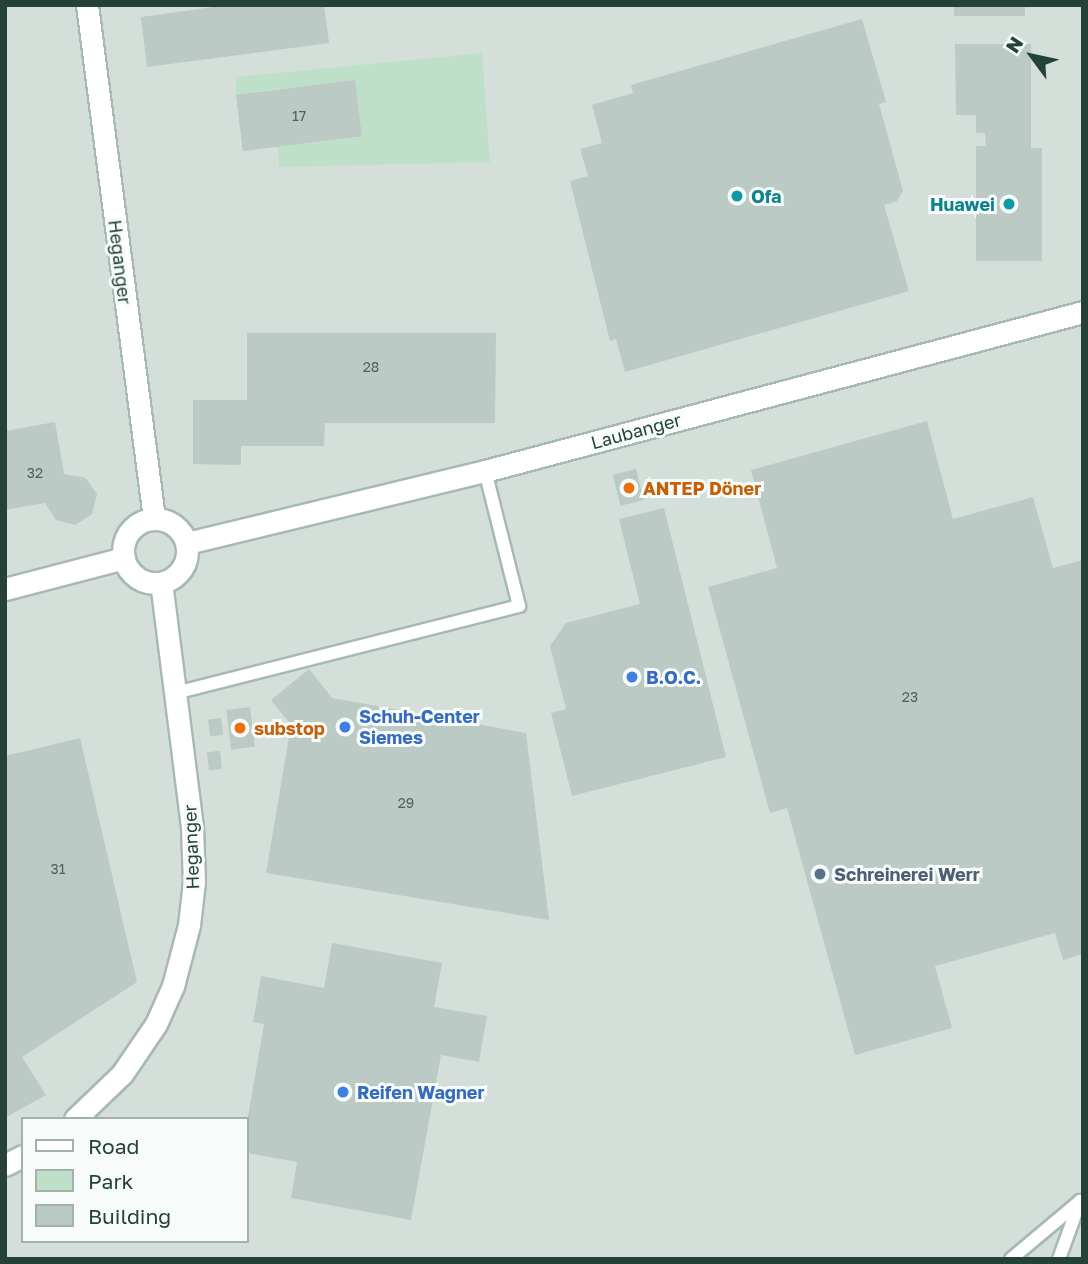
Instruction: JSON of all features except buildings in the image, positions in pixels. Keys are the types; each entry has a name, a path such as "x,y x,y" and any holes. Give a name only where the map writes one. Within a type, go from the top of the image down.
{"street":[{"name":"Heganger","path":"87,5 154,518"},
{"name":"Laubanger","path":"187,543 485,471 1083,312"},
{"path":"154,518 172,523 187,543 186,561 179,573 161,583 141,580 124,558 127,536 135,525 154,518"},
{"path":"5,589 124,558"},
{"name":"Heganger","path":"77,1117 122,1074 156,1024 184,948 194,882 161,583"},
{"path":"5,1165 21,1157"}],"lane":[{"path":"175,693 519,606 485,471"},
{"path":"1011,1259 1081,1200"},
{"path":"1059,1259 1081,1200"}],"shaded area":[{"path":"5,5 1083,5 1083,1259 5,1259"}],"green space":[{"path":"482,53 490,162 279,167 278,147 362,137 355,80 236,94 236,77"}],"place":[{"name":"Ofa","path":"737,196"},
{"name":"Huawei","path":"1009,204"},
{"name":"ANTEP Döner","path":"629,488"},
{"name":"B.O.C.","path":"632,677"},
{"name":"Schuh-Center Siemes","path":"345,727"},
{"name":"substop","path":"240,728"},
{"name":"Schreinerei Werr","path":"820,874"},
{"name":"Reifen Wagner","path":"343,1092"}]}
